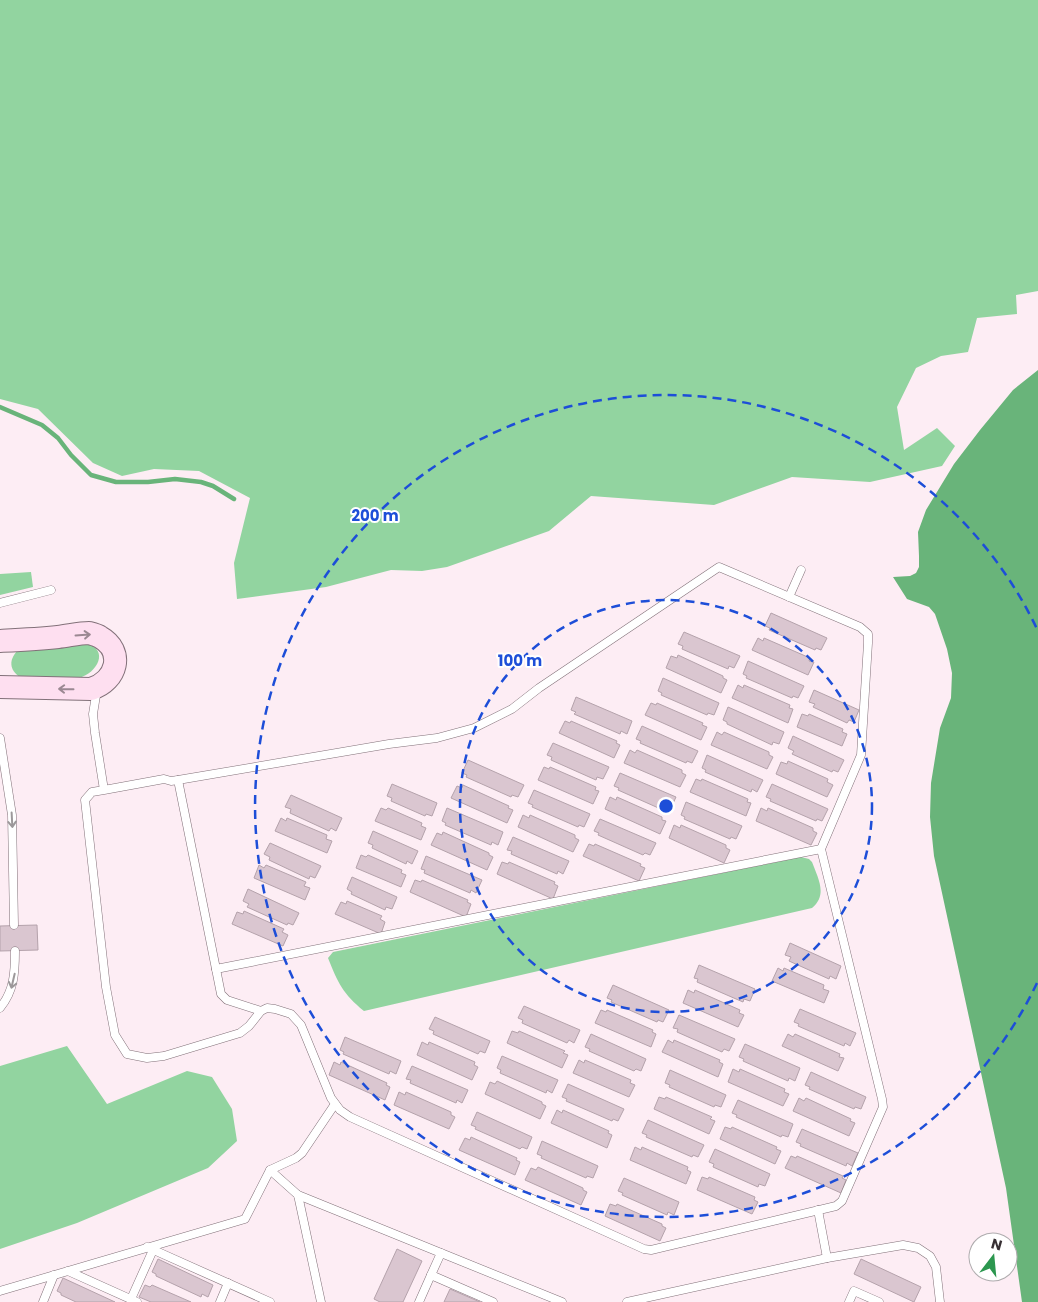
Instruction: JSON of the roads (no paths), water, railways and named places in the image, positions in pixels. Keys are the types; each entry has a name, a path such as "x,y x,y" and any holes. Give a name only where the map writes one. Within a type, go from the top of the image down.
{"main road":[{"path":"0,641 96,635 111,647 115,660 115,667 109,679 104,684 91,689 0,687"}],"lane":[{"path":"719,567 860,627 868,634 861,755 821,849 883,1108 842,1202 836,1206 651,1250 644,1249 350,1118 340,1110 331,1098 301,1025 291,1014 267,1008 261,1011 249,1026 240,1033 164,1056 147,1058 127,1054 115,1035 106,987 85,800 92,792 164,779 178,780 389,744 437,738 474,728 512,709 539,688 719,567"},
{"path":"789,597 801,570"},
{"path":"0,603 51,590"},
{"path":"98,687 94,714 94,733 104,790"},
{"path":"0,738 12,815 14,925"},
{"path":"178,780 221,994 227,1000 261,1011"},
{"path":"216,969 821,849"},
{"path":"0,1008 7,1000 14,981 15,951"},
{"path":"0,1290 150,1249 246,1219 270,1170 296,1158 302,1153 335,1104"},
{"path":"270,1170 298,1195 562,1302"},
{"path":"298,1195 321,1302"},
{"path":"818,1210 827,1258"},
{"path":"627,1302 827,1258 903,1245 918,1248 930,1256 936,1267 940,1302"},
{"path":"150,1249 270,1302"},
{"path":"68,1271 134,1301 150,1249"},
{"path":"419,1302 441,1253"},
{"path":"42,1302 54,1275"},
{"path":"431,1275 492,1302"},
{"path":"220,1302 228,1283"},
{"path":"849,1302 854,1291 879,1302"}],"waterway":[{"path":"0,407 42,425 58,438 71,455 91,475 116,482 148,482 175,479 201,482 213,486 234,499"}]}
